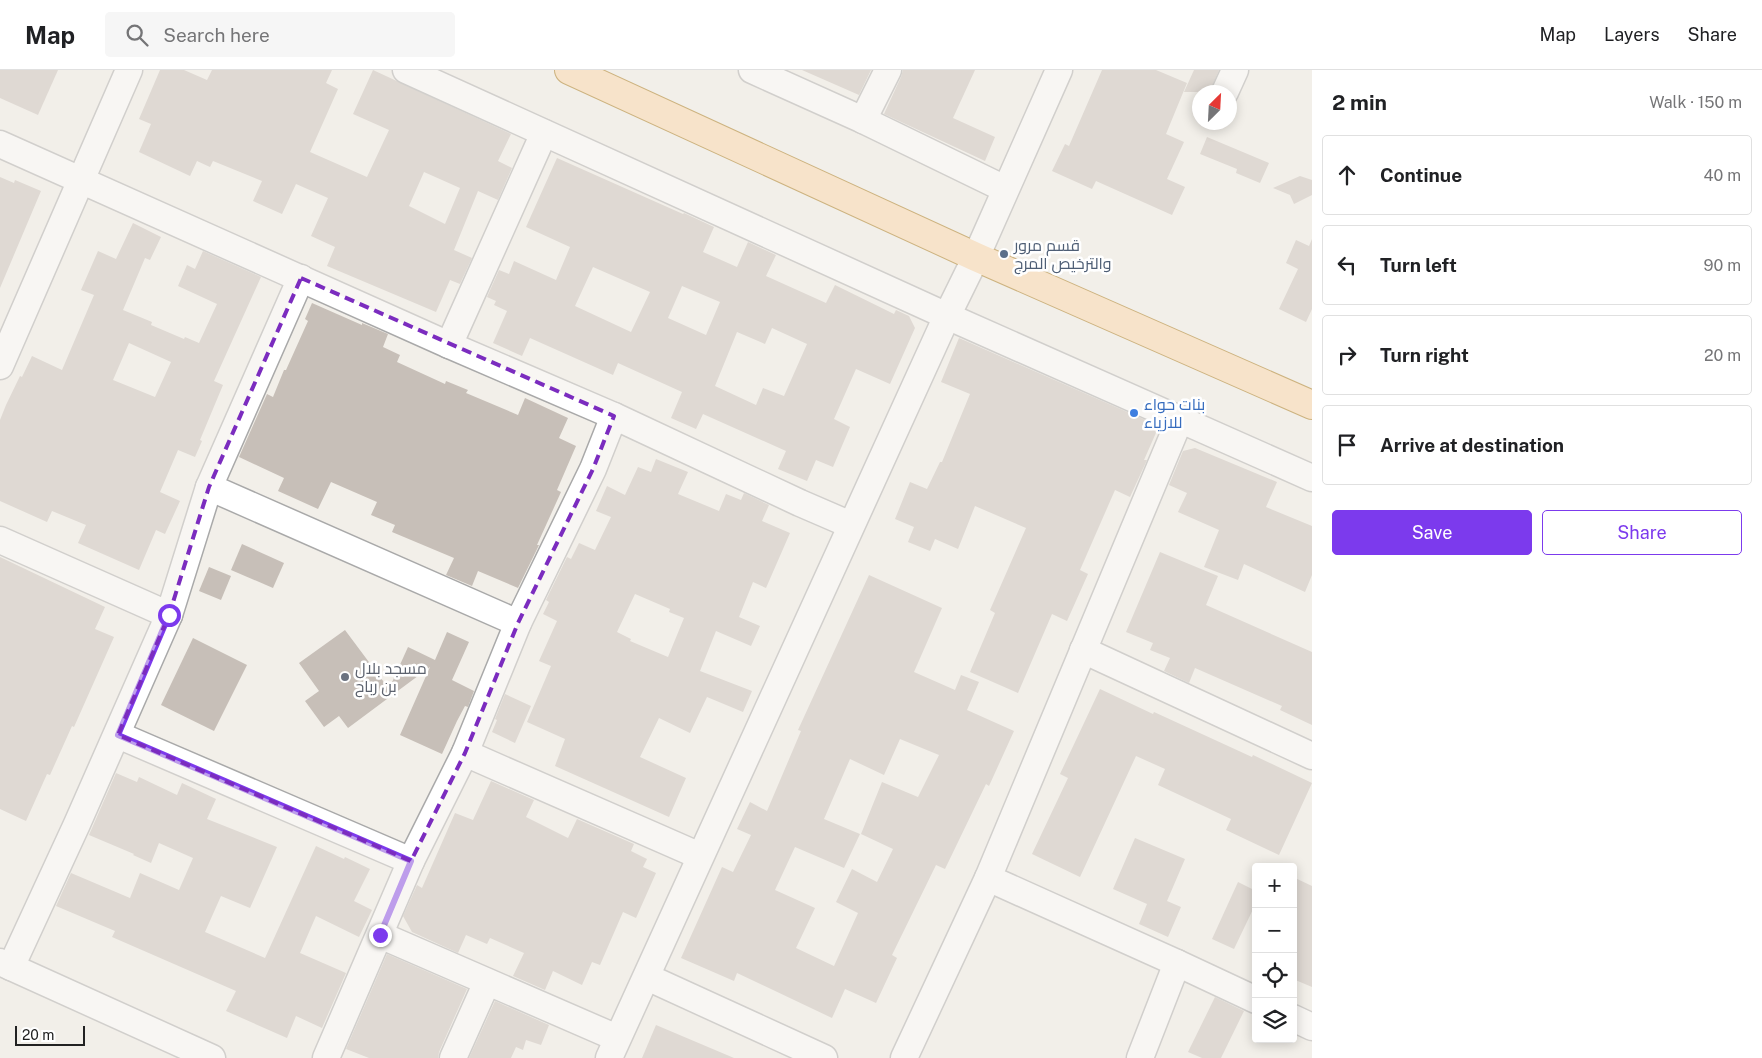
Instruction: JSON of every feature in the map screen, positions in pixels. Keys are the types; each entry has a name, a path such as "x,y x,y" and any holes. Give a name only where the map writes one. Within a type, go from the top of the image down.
{"main road":[{"path":"569,70 976,257 1312,405"}],"street":[{"path":"0,366 129,70"},
{"path":"406,70 947,316 1312,478"},
{"path":"752,70 863,120 1005,189"},
{"path":"863,120 888,70"},
{"path":"380,935 487,982 613,1048 647,977 851,525 976,257 1059,70"},
{"path":"1228,85 1235,70"},
{"path":"449,345 544,133"},
{"path":"0,144 449,345 614,416 851,525"},
{"path":"212,1058 6,965 118,735 169,615 208,487 301,278"},
{"path":"326,1058 411,861 465,753 518,623 593,469 614,416"},
{"path":"904,1058 988,878 1180,419"},
{"path":"208,487 518,623"},
{"path":"0,540 169,615"},
{"path":"1083,650 1312,756"},
{"path":"118,735 411,861"},
{"path":"465,753 700,856"},
{"path":"988,878 1177,962 1252,998"},
{"path":"1140,1058 1177,962"},
{"path":"647,977 824,1058"},
{"path":"453,1058 487,982"},
{"path":"1297,1020 1312,1027"}],"highlighted area":[{"path":"301,278 614,416 593,469 518,623 465,753 411,861 118,735 169,615 209,487"}],"building":[{"path":"0,70 58,70 38,115 0,98"},
{"path":"160,70 184,70 207,80 212,70 332,70 326,83 338,89 310,152 367,177 389,130 353,114 373,70 511,134 498,161 512,168 498,200 478,191 454,250 472,258 460,284 450,280 436,312 327,266 335,247 311,236 328,198 296,184 282,214 253,201 262,181 213,161 210,167 197,161 190,176 139,152 151,124 139,119","holes":["424,172 460,188 445,224 409,206"]},
{"path":"802,70 871,70 859,95"},
{"path":"903,70 975,70 953,118 995,137 985,161 884,114"},
{"path":"1102,70 1156,70 1187,83 1166,134 1184,142 1167,179 1185,187 1172,215 1096,181 1092,189 1052,171 1065,144 1069,146"},
{"path":"1194,70 1219,70 1213,85 1192,85 1192,92 1184,92"},
{"path":"1207,137 1269,163 1260,183 1236,173 1237,169 1200,154"},
{"path":"557,158 714,227 703,252 737,267 748,242 776,255 766,276 826,303 835,285 894,314 896,310 909,316 915,328 890,384 856,369 834,419 850,427 833,467 816,460 807,481 778,469 786,451 703,414 696,429 671,418 682,392 618,363 613,375 530,338 522,356 493,343 507,311 494,305 496,301 487,297 499,270 509,274 514,261 556,280 570,247 526,227","holes":["593,267 650,292 631,332 575,306","682,286 720,302 706,335 668,318","772,328 807,344 784,396 763,388 756,405 715,386 737,332 765,344"]},
{"path":"1300,176 1312,180 1312,195 1294,204 1290,195 1273,188"},
{"path":"0,177 14,183 15,180 41,191 0,288"},
{"path":"133,223 161,237 150,260 145,258 123,310 152,322 151,325 184,339 185,337 199,343 217,304 178,286 187,265 195,269 203,251 261,277 214,381 223,385 200,440 202,441 195,457 178,450 160,492 180,501 165,534 156,530 139,570 78,543 86,525 52,511 47,522 0,501 0,420 6,405 32,356 62,370 94,295 81,290 98,251 116,259","holes":["129,343 171,362 155,397 113,380"]},
{"path":"1312,239 1312,309 1306,322 1279,309 1298,269 1286,263 1296,240 1309,246"},
{"path":"312,303 388,334 383,347 400,355 397,362 445,384 446,381 468,390 466,393 518,415 525,398 568,418 559,438 576,446 557,490 561,492 537,545 539,545 518,588 478,571 472,586 446,575 454,558 392,532 395,525 371,515 377,502 331,482 318,509 278,491 284,478 239,457 267,394 273,397 284,370 286,370 308,321 305,319"},
{"path":"959,338 1159,426 1144,460 1147,460 1130,497 1115,490 1080,570 1088,574 1067,621 1052,614 1018,693 970,672 995,613 990,610 1026,528 975,506 958,549 935,539 930,551 908,542 914,527 895,519 910,482 927,489 940,462 942,462 970,394 941,382"},
{"path":"1195,448 1277,482 1266,507 1312,526 1312,575 1305,592 1244,564 1238,580 1204,567 1219,530 1178,512 1187,493 1169,485 1183,451"},
{"path":"656,459 688,472 678,494 719,511 726,494 741,500 744,493 769,505 762,521 790,533 766,588 753,582 739,617 760,626 751,646 716,631 700,671 752,691 743,712 707,697 690,733 659,718 640,757 686,778 669,817 555,766 565,739 527,722 551,666 539,661 557,621 543,614 549,602 546,600 567,557 571,559 579,543 595,550 611,517 596,511 607,486 625,495 638,467 651,472","holes":["635,594 670,609 669,612 684,618 668,657 630,641 631,639 617,632"]},
{"path":"242,544 284,563 273,588 231,570"},
{"path":"1160,552 1218,576 1206,605 1312,652 1312,725 1280,710 1282,706 1195,668 1189,683 1164,671 1170,658 1150,650 1153,643 1126,632"},
{"path":"0,557 105,607 95,629 114,637 74,727 72,726 50,775 47,774 26,821 0,809"},
{"path":"209,567 231,576 221,600 199,591"},
{"path":"869,575 942,608 914,672 955,690 961,675 979,682 967,710 1014,731 989,786 986,784 945,869 936,865 892,955 897,958 876,1003 845,989 832,1018 737,973 734,981 681,958 722,867 733,872 751,835 737,829 750,802 767,811 801,731 798,730","holes":["900,739 939,755 918,797 882,782 861,834 893,849 877,882 852,869 836,902 858,913 834,966 796,948 815,908 775,890 795,847 844,868 860,834 824,819 850,759 884,775"]},
{"path":"345,630 389,689 408,647 435,660 447,632 469,642 452,680 474,691 468,707 465,706 442,754 400,735 430,667 348,728 339,716 324,727 305,701 319,691 299,663"},
{"path":"193,638 247,665 214,731 161,705"},
{"path":"1100,689 1252,757 1253,755 1312,783 1279,855 1226,830 1231,819 1158,785 1165,769 1136,756 1080,877 1032,854 1068,778 1060,774"},
{"path":"505,694 531,706 515,743 492,732"},
{"path":"116,773 137,782 139,777 177,795 182,783 216,799 207,819 277,847 250,908 221,896 205,932 265,958 316,846 370,869 354,901 372,910 359,937 316,916 300,953 346,973 322,1028 296,1016 287,1038 226,1011 236,991 112,937 115,931 56,906 71,873 130,898 140,873 179,890 193,858 159,843 151,863 89,835"},
{"path":"491,781 534,800 526,817 568,838 577,819 634,844 631,851 647,859 643,867 656,873 636,918 623,912 600,965 592,962 582,985 553,971 545,990 513,976 524,953 490,938 487,944 466,935 458,953 412,932 403,916 417,885 422,888 455,813 473,820"},
{"path":"1135,838 1185,859 1167,901 1181,907 1168,937 1139,924 1147,904 1113,889"},
{"path":"1297,879 1312,886 1312,987 1297,981"},
{"path":"1238,882 1252,889 1252,911 1234,949 1212,939"},
{"path":"387,954 467,989 438,1058 369,1058 346,1049"},
{"path":"1215,997 1244,1011 1221,1058 1202,1058 1188,1052"},
{"path":"495,1001 549,1025 541,1045 526,1040 523,1050 516,1047 511,1058 469,1058"},
{"path":"656,1025 734,1058 642,1058"}],"place":[{"name":"قسم مرور والترخيص المرج","path":"1004,254"},
{"name":"بنات حواء للازياء","path":"1134,413"},
{"name":"مسجد بلال بن رباح","path":"345,677"}],"route":[{"path":"169,615 118,735 411,861 380,935"}]}
